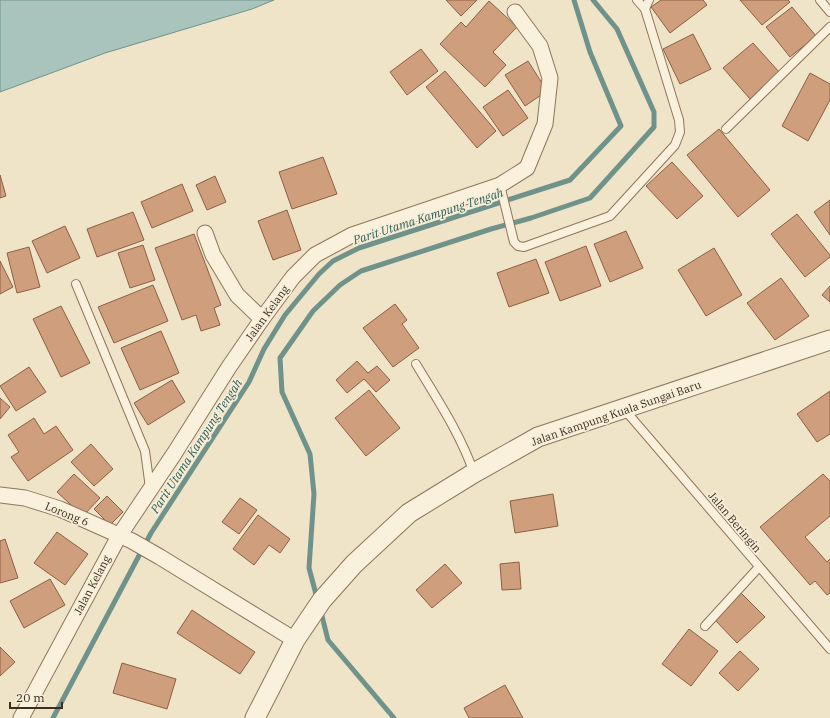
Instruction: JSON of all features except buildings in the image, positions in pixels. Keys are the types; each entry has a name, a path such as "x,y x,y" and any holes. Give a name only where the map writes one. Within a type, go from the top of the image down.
{"street":[{"name":"Jalan Kelang","path":"21,718 125,539 150,490 229,367 293,277 315,255 352,236 500,185 526,168 545,124 550,78 540,46 515,12"},
{"path":"205,234 214,255 237,295 262,319"},
{"name":"Jalan Kampung Kuala Sungai Baru","path":"255,718 296,640 322,600 354,564 409,513 474,473 538,437 830,340"},
{"name":"Lorong 6","path":"0,495 25,498 60,508 125,539 160,557 296,640"}],"lane":[{"path":"500,185 512,237 518,246 524,247 610,216 675,145 680,132 679,120 645,10 637,0"},
{"path":"645,10 649,0"},
{"path":"726,129 830,27"},
{"path":"76,284 145,451 150,490"},
{"path":"416,364 455,428 474,473"},
{"name":"Jalan Beringin","path":"624,409 830,649"},
{"path":"705,626 759,567"}],"water":[{"path":"0,0 274,0 252,9 105,53 0,92"}],"waterway":[{"name":"Parit Utama Kampung Tengah","path":"53,718 151,533 249,382 264,349 285,315 319,274 333,261 359,248 570,180 621,126 590,52 574,0"},
{"path":"317,598 309,568 314,494 310,454 282,392 280,358 313,311 340,285 361,271 590,198 654,127 654,112 617,29 593,0"},
{"path":"321,612 328,640 394,718"}]}
